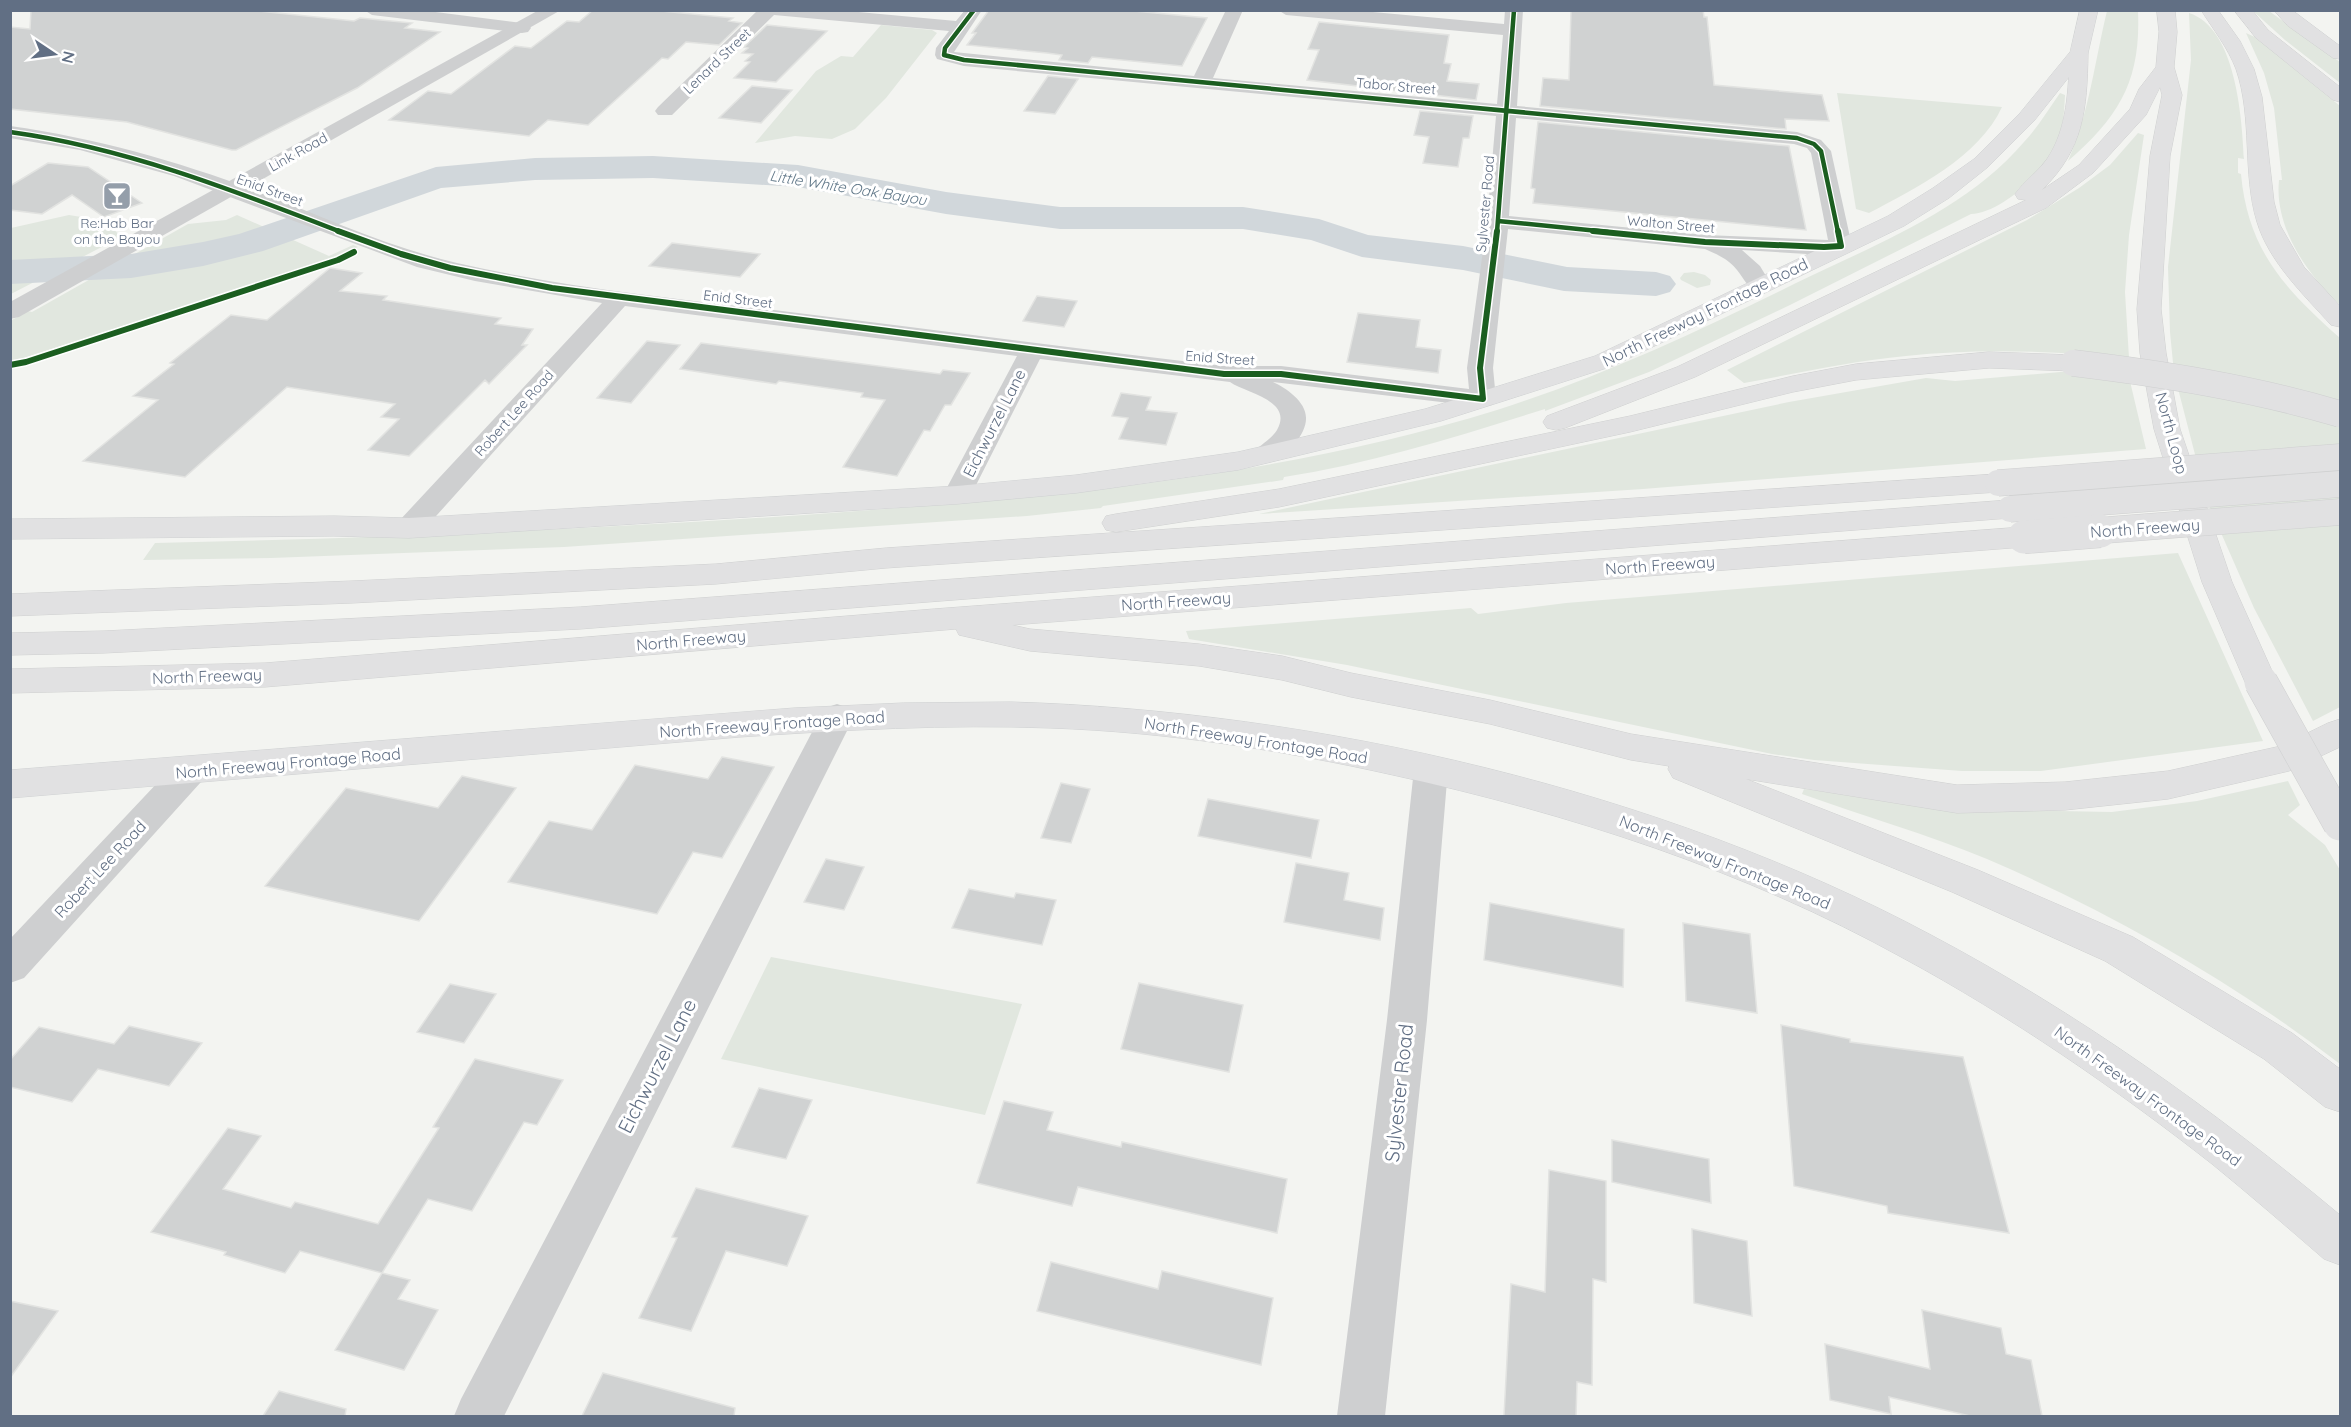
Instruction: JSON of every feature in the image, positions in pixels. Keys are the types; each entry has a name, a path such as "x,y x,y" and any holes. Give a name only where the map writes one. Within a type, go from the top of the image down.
{"main road":[{"path":"1970,234 2027,193 2062,154 2077,107 2079,53 2089,10"},
{"name":"North Loop","path":"2166,10 2168,32 2165,67 2172,95 2160,156 2149,309 2153,353 2167,429 2217,582 2261,682 2340,824"},
{"path":"2209,10 2231,41 2245,69 2252,97 2263,202 2269,225 2294,270 2340,320"},
{"path":"2241,10 2262,34 2340,96"},
{"path":"2282,10 2294,22 2340,54"},
{"path":"2302,10 2340,33"},
{"name":"North Freeway Frontage Road","path":"10,529 334,526 409,528 957,495 1076,484 1238,461 1432,415 1604,361 1896,221 1941,193 1981,163 2027,117 2079,53"},
{"path":"1446,461 1583,413 1686,372 2038,203 2086,169 2139,111 2149,89 2165,67"},
{"path":"886,558 1279,498 1630,424 1793,384 1856,372 1927,363 1989,360 2073,363 2205,380 2269,394 2340,414"},
{"name":"North Freeway","path":"10,644 104,642 580,618 2004,496 2340,457"},
{"name":"North Freeway","path":"10,605 352,592 716,574 886,558 2004,496 2340,484"},
{"name":"North Freeway","path":"10,681 265,675 934,620 2340,512"},
{"path":"934,620 1030,640 1199,655 1282,668 1351,685 1490,712 1631,747 1957,799 2065,796 2168,785 2289,758 2340,732"},
{"name":"North Freeway Frontage Road","path":"10,784 189,772 837,717 1014,714 1188,727 1311,745 1431,769 1603,814 1669,836 1796,886 1913,944 1992,988 2095,1054 2226,1149 2340,1243"},
{"path":"1631,747 1965,881 2119,949 2278,1046 2340,1093"}],"street":[{"path":"372,10 522,28"},
{"name":"Link Road","path":"13,311 553,10"},
{"path":"772,10 961,27 975,10"},
{"name":"Lenard Street","path":"665,111 772,10"},
{"path":"1201,82 1235,10"},
{"path":"1286,10 1513,20"},
{"name":"Sylvester Road","path":"1483,399 1480,368 1497,227 1513,20"},
{"name":"Tabor Street","path":"961,27 943,52 944,55 964,60 1797,138 1819,148 1841,246"},
{"name":"Enid Street","path":"10,132 82,143 167,165 347,235 421,261 474,274 618,298 1224,374 1281,374 1483,399"},
{"name":"Walton Street","path":"1497,227 1705,242 1816,248 1841,246"},
{"name":"Walton Street","path":"1705,242 1727,250 1749,265 1760,286"},
{"name":"Robert Lee Road","path":"409,528 618,298"},
{"name":"Eichwurzel Lane","path":"957,495 1032,350"},
{"name":"Enid Street","path":"1224,374 1263,386 1278,396 1292,410 1294,419 1292,428 1283,440 1266,454"},
{"name":"Eichwurzel Lane","path":"478,1416 837,717"},
{"name":"Sylvester Road","path":"1361,1416 1407,1020 1431,769"},
{"name":"Robert Lee Road","path":"10,966 189,772"}],"shaded area":[{"path":"2107,11 2138,11 2136,57 2131,77 2114,112 2068,161 2086,106"},
{"path":"2253,11 2269,11 2340,62 2340,83 2285,40"},
{"path":"2189,13 2205,22 2217,36 2227,55 2238,98 2241,121 2244,159 2238,158 2238,173 2241,174 2245,201 2261,247 2286,285 2340,338 2340,707 2313,721 2254,608 2207,501 2174,373 2168,267 2191,60"},
{"path":"881,25 932,30 937,33 886,98 855,129 832,139 795,136 755,143 816,71 841,56 853,57"},
{"path":"2246,33 2257,38 2340,106 2340,305 2305,265 2282,216 2279,180 2282,180 2274,108 2264,73"},
{"path":"1837,93 2002,107 1992,125 1962,156 1925,182 1869,213 1856,209"},
{"path":"2060,93 2065,95 2063,118 2059,140 2052,154 2028,183 1994,208 1971,214 1790,305 1649,372 1545,411 1545,409 1383,456 1284,477 1283,480 1101,508 1027,516 564,547 271,558 143,560 155,543 409,536 578,528 747,519 999,500 1167,481 1250,468 1415,433 1535,397 1648,353 1917,224 1974,188 2000,166 2029,136"},
{"path":"2138,133 2144,135 2129,235 2125,292 2129,358 2017,351 1962,352 1886,358 1744,383 1727,370 2027,220 2079,188 2110,165"},
{"path":"69,215 106,221 121,237 11,294 11,228"},
{"path":"237,215 329,256 353,245 358,247 322,262 11,362 10,321 28,311 32,312 188,224 226,220"},
{"path":"1694,272 1705,275 1711,280 1710,285 1697,288 1681,280 1684,273"},
{"path":"2072,371 2129,377 2146,449 1643,489 1259,514 1789,402 1926,378 1955,381"},
{"path":"2178,553 2263,741 2041,771 1962,771 1814,760 1772,754 1347,665 1189,639 1186,631 1471,608 1478,614 1566,603"},
{"path":"2288,781 2300,805 2288,815 2325,845 2340,870 2340,1064 2214,977 2080,902 1964,850 1802,794 1804,789 1960,809 2112,812 2197,801"},
{"path":"771,957 1022,1004 985,1115 721,1059"}],"building":[{"path":"31,10 249,10 354,21 360,18 412,23 405,28 440,32 357,88 232,150 127,122 10,109 10,27 30,29"},
{"path":"593,10 651,10 733,18 729,21 742,23 719,45 686,42 668,59 662,58 588,125 548,120 529,136 389,120 428,91 451,94 515,46 531,48 567,21 579,22"},
{"path":"989,10 1124,10 1207,18 1182,66 1092,57 1088,63 1059,60 1062,55 967,45 976,33 972,33"},
{"path":"1571,10 1703,10 1704,17 1707,17 1714,85 1822,95 1829,121 1785,119 1786,129 1540,106 1543,78 1569,80"},
{"path":"1319,22 1449,35 1444,63 1451,64 1447,81 1479,84 1476,100 1307,80 1319,50 1308,49"},
{"path":"767,25 827,31 776,82 734,78 750,62 745,61 753,54 742,53 748,48 744,47"},
{"path":"1048,76 1078,79 1055,114 1024,111"},
{"path":"752,86 792,90 761,123 719,118"},
{"path":"1420,111 1473,116 1469,138 1463,138 1458,167 1423,163 1429,137 1414,135"},
{"path":"1538,122 1789,146 1806,230 1533,203 1535,189 1531,188"},
{"path":"48,163 88,167 142,203 104,217 72,195 42,214 10,210 10,186"},
{"path":"672,243 760,254 740,277 649,266"},
{"path":"330,268 362,273 340,291 387,296 383,300 501,318 495,324 533,329 522,345 527,345 489,384 485,380 409,456 368,450 399,419 381,417 395,404 287,387 185,477 83,461 158,400 133,396 174,364 170,363 231,315 267,320"},
{"path":"1037,296 1077,301 1064,327 1023,321"},
{"path":"1358,313 1420,320 1416,347 1441,350 1438,373 1347,362"},
{"path":"647,341 680,345 631,403 597,398"},
{"path":"701,343 940,374 943,370 970,373 951,405 945,405 930,431 924,430 897,476 843,467 885,400 861,397 863,393 779,381 776,384 680,369"},
{"path":"1121,393 1151,397 1146,410 1177,413 1166,445 1119,439 1128,418 1112,416"},
{"path":"722,757 774,767 722,858 693,852 657,914 508,882 549,821 592,830 635,765 708,779"},
{"path":"462,776 516,788 419,921 265,886 346,788 438,808"},
{"path":"1061,783 1090,789 1071,843 1041,838"},
{"path":"1208,799 1319,820 1311,858 1198,836"},
{"path":"826,859 864,867 844,910 804,902"},
{"path":"1296,863 1349,873 1344,900 1384,908 1380,940 1284,922"},
{"path":"969,889 1014,898 1016,893 1056,900 1042,945 952,928"},
{"path":"1490,903 1624,929 1623,987 1484,960"},
{"path":"1683,923 1750,934 1757,1013 1686,1001"},
{"path":"1139,983 1243,1005 1229,1072 1121,1049"},
{"path":"450,984 496,994 464,1043 417,1032"},
{"path":"1781,1025 1850,1039 1850,1042 1963,1057 2009,1233 1888,1213 1887,1206 1794,1186"},
{"path":"129,1026 202,1043 169,1086 98,1069 72,1102 10,1087 10,1060 39,1027 114,1044"},
{"path":"475,1059 563,1080 537,1125 524,1122 472,1211 428,1199 382,1273 300,1251 285,1273 224,1255 226,1252 151,1232 228,1128 261,1136 223,1189 291,1208 295,1202 378,1224 439,1128 433,1127"},
{"path":"759,1088 812,1100 786,1159 732,1147"},
{"path":"1004,1101 1053,1112 1047,1130 1121,1147 1122,1142 1287,1179 1277,1233 1078,1187 1072,1206 977,1183"},
{"path":"1612,1140 1709,1159 1711,1203 1612,1182"},
{"path":"1549,1170 1606,1181 1606,1282 1593,1279 1592,1385 1577,1382 1576,1416 1504,1416 1511,1284 1545,1292"},
{"path":"696,1188 808,1216 787,1266 726,1251 691,1331 639,1318 677,1238 672,1237"},
{"path":"1692,1229 1747,1241 1752,1316 1694,1303"},
{"path":"1051,1262 1158,1289 1162,1271 1273,1298 1261,1365 1037,1311"},
{"path":"382,1273 410,1280 398,1299 438,1310 404,1370 335,1350"},
{"path":"10,1301 58,1311 10,1378"},
{"path":"1922,1310 2001,1328 2006,1354 2031,1360 2042,1416 1970,1416 1889,1397 1891,1414 1830,1400 1825,1344 1930,1369"},
{"path":"603,1373 735,1408 734,1416 582,1416"},
{"path":"279,1391 346,1409 345,1416 263,1416"}],"waterway":[{"name":"Little White Oak Bayou","path":"10,272 131,266 203,254 250,243 436,178 535,169 653,167 798,176 946,203 1060,218 1243,218 1319,230 1362,246 1463,258 1564,279 1656,284"}],"cycle path":[{"path":"974,10 945,48 944,55 964,60 1797,138 1814,144 1821,151 1841,246 1807,247 1705,242 1498,221"},
{"path":"10,132 80,144 148,161 247,195 425,262 513,281 668,305 1224,374 1281,374 1483,399 1480,368 1498,221 1514,10"},
{"path":"10,365 26,362 338,260 354,252"}],"place":[{"name":"Re:Hab Bar on the Bayou","path":"117,196"}]}
